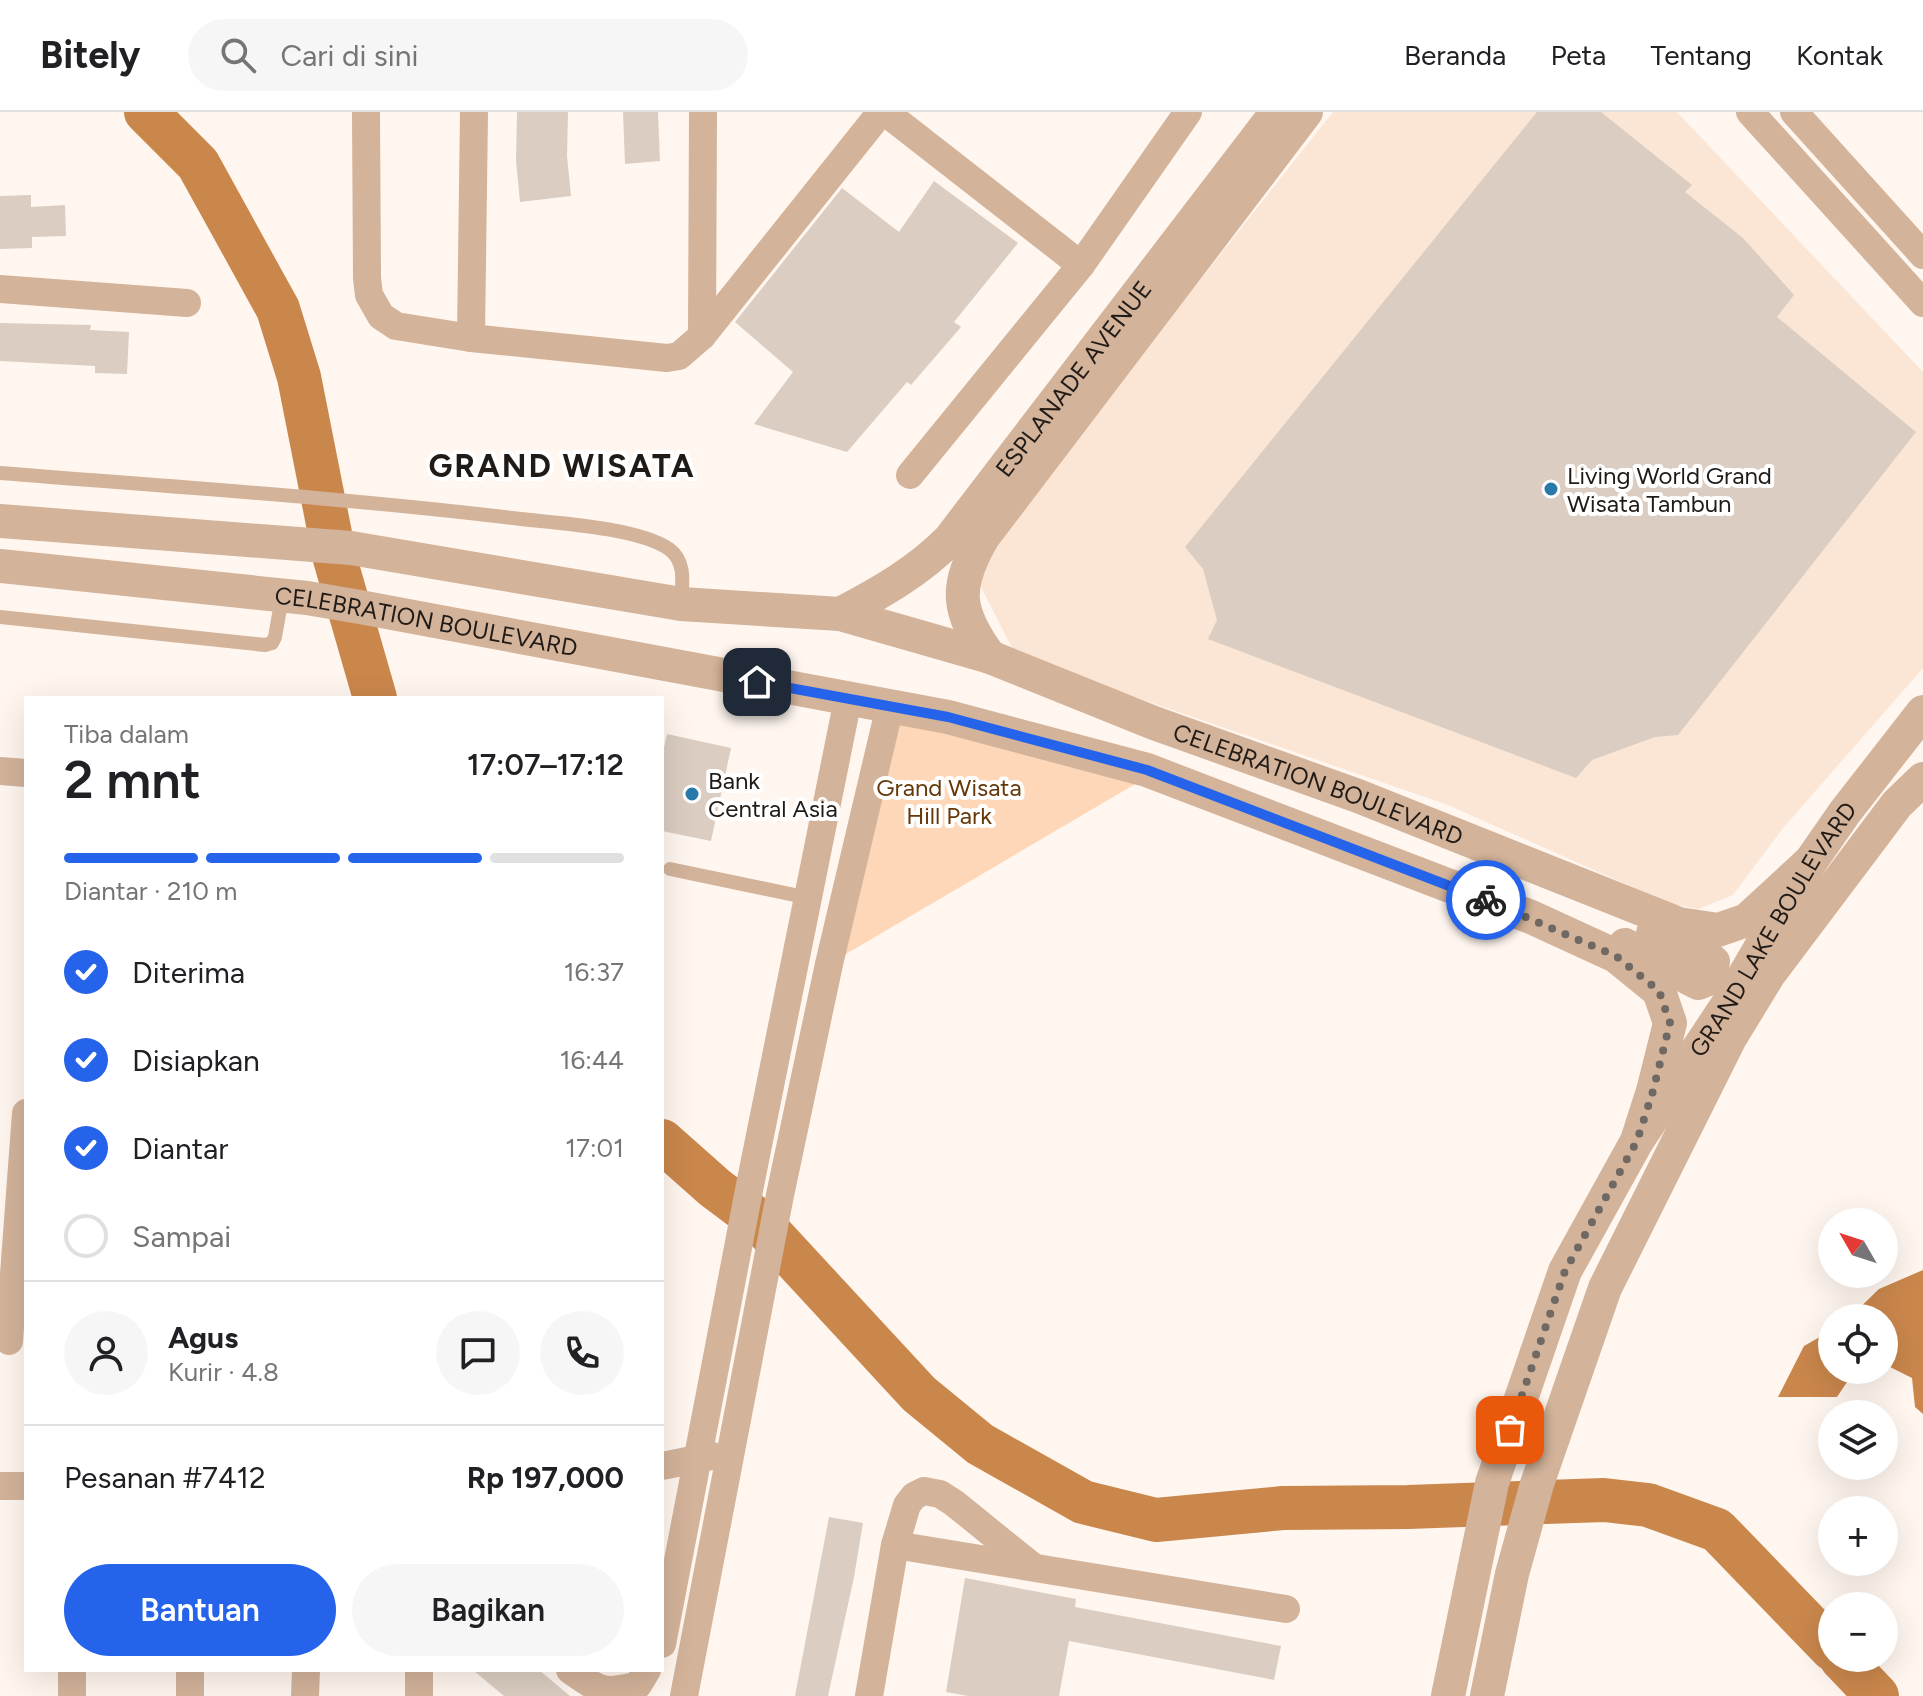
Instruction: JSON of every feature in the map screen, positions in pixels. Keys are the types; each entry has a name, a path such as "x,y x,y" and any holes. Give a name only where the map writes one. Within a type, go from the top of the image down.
{"street":[{"path":"366,112 369,295 381,316 396,326 471,338 667,358 679,356 702,336 883,112 1081,265"},
{"path":"471,338 474,112"},
{"path":"702,336 703,112"},
{"path":"910,475 1081,265 1188,112"},
{"name":"ESPLANADE AVENUE","path":"840,614 921,565 950,539 1277,112"},
{"name":"ESPLANADE AVENUE","path":"990,657 971,631 964,605 964,579 977,549 1306,112"},
{"path":"1750,112 1923,303"},
{"path":"1794,112 1923,255"},
{"path":"0,289 187,303"},
{"path":"0,521 351,548 681,604 840,614"},
{"name":"CELEBRATION BOULEVARD","path":"0,566 295,597 360,607 948,717 1147,770 1531,917 1616,956 1659,991 1670,1023 1637,1141"},
{"name":"CELEBRATION BOULEVARD","path":"840,614 990,657 1154,723 1358,796 1679,924 1718,930 1747,920 1811,861"},
{"path":"664,1634 848,699"},
{"path":"684,1696 770,1243 829,964 890,706"},
{"name":"GRAND LAKE BOULEVARD","path":"1448,1696 1492,1483 1565,1271 1637,1141 1726,1007 1811,861 1923,712"},
{"path":"0,771 24,773"},
{"name":"GRAND LAKE BOULEVARD","path":"1487,1696 1512,1574 1537,1484 1605,1288 1730,1038 1788,950 1897,804 1923,779"},
{"path":"1429,825 1488,861 1704,955 1713,962 1710,978 1698,983 1552,911 1531,917"},
{"path":"12,1341 24,1146"},
{"path":"664,1466 729,1453"},
{"path":"0,1486 24,1486"},
{"path":"869,1696 895,1545 907,1505 914,1496 924,1491 940,1494 1033,1567"},
{"path":"895,1545 1286,1609"},
{"path":"72,1672 72,1696"},
{"path":"190,1672 190,1696"},
{"path":"305,1696 306,1672"},
{"path":"419,1672 419,1696"},
{"path":"573,1672 597,1689 618,1691 638,1685 646,1672"},
{"path":"653,1696 657,1672"}],"lane":[{"path":"0,473 339,500 602,528 658,543 677,555 682,569 681,604"},
{"path":"0,617 265,645 272,643 295,597"},
{"path":"670,869 809,898"}],"shaded area":[{"path":"1333,112 1677,112 1923,372 1923,668 1784,827 1733,895 1698,909 1668,903 1448,805 1016,656 979,583 995,539"},
{"path":"1923,1270 1923,1414 1915,1407 1912,1378 1898,1371 1898,1304 1863,1304 1879,1289 1898,1288 1898,1281"},
{"path":"1818,1338 1818,1384 1846,1384 1837,1397 1778,1397 1804,1346"}],"green space":[{"name":"Grand Wisata Hill Park","path":"890,706 1154,773 829,964"}],"building":[{"path":"517,112 568,112 567,156 571,196 520,202 516,161"},
{"path":"623,112 658,112 660,161 625,164"},
{"name":"Living World Grand Wisata Tambun","path":"1537,112 1601,112 1692,185 1685,192 1743,238 1794,295 1777,317 1916,432 1678,735 1655,737 1592,760 1576,778 1208,639 1217,620 1203,569 1185,547"},
{"path":"934,181 1018,243 954,322 961,327 911,385 907,382 847,452 754,424 793,372 735,322 842,188 899,232"},
{"path":"31,195 31,207 65,205 66,236 32,237 32,248 0,249 0,196"},
{"path":"0,323 91,325 90,330 129,332 127,374 95,373 95,366 0,361"},
{"name":"Bank Central Asia","path":"667,734 731,748 711,841 664,831 664,748"},
{"path":"829,1517 863,1523 854,1577 828,1696 795,1696"},
{"path":"965,1578 1076,1599 1075,1607 1281,1646 1274,1680 1069,1641 1059,1696 968,1696 946,1692"},
{"path":"475,1672 541,1672 570,1696 504,1696"}],"waterway":[{"path":"146,112 198,164 278,309 299,377 335,559 374,696"},
{"path":"664,1143 715,1188 759,1221 919,1394 980,1444 1083,1502 1156,1520 1283,1508 1604,1500 1648,1505 1717,1530 1818,1635"},
{"path":"1854,1672 1877,1696"}],"way so far":[{"path":"1486,900 1616,956 1659,991 1670,1023 1637,1141 1565,1271 1510,1430"}],"place":[{"name":"Living World Grand Wisata Tambun","path":"1551,489"},
{"name":"Bank Central Asia","path":"692,794"}],"district":[{"name":"GRAND WISATA","path":"562,466"}],"route":[{"path":"757,682 948,717 1147,770 1486,900"}]}
